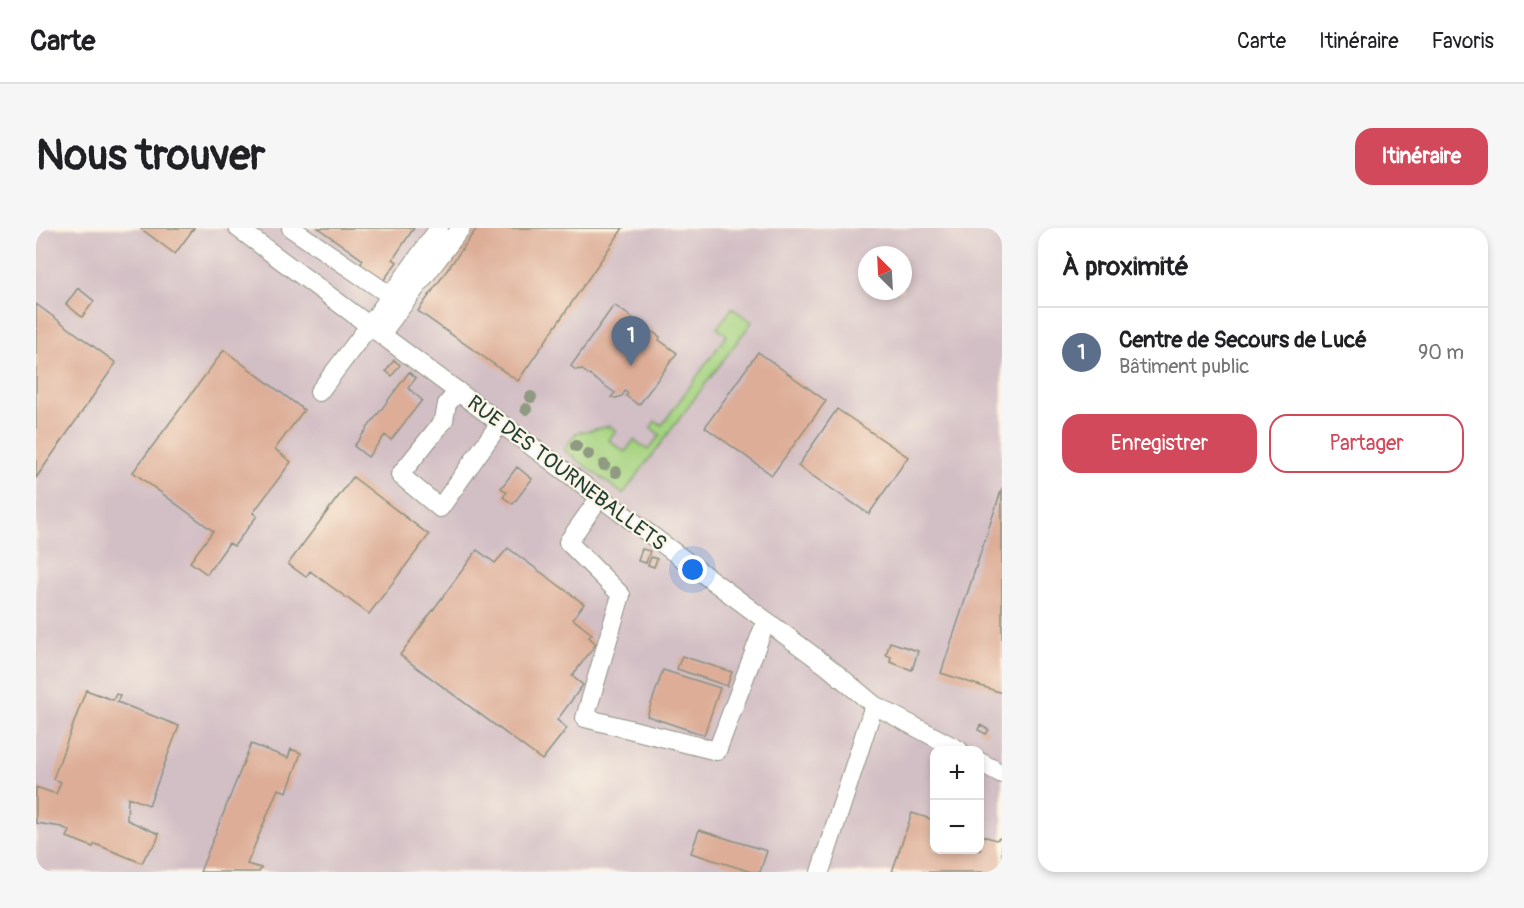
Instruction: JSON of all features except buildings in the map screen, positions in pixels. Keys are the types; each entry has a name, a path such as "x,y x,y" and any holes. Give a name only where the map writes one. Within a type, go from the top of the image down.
{"street":[{"path":"291,228 391,296"},
{"path":"375,330 391,296 439,228"},
{"path":"319,392 461,228"},
{"name":"RUE DES TOURNEBALLETS","path":"249,231 375,330 766,621 874,705 951,746"},
{"path":"458,391 447,404 444,420 400,475 440,508 500,423"},
{"path":"600,497 568,542 621,596 585,718 717,751 766,621"},
{"path":"820,872 874,705"},
{"path":"984,764 1002,774"}],"shaded area":[{"path":"36,228 1002,228 1002,872 36,872"}],"green space":[{"path":"732,308 752,322 623,494 564,450 576,433 610,426 616,431 609,440 625,452 634,440 648,450 660,435 651,428 655,421 662,425 727,335 717,328"}],"place":[{"name":"Centre de Secours de Lucé","path":"631,366"}]}
